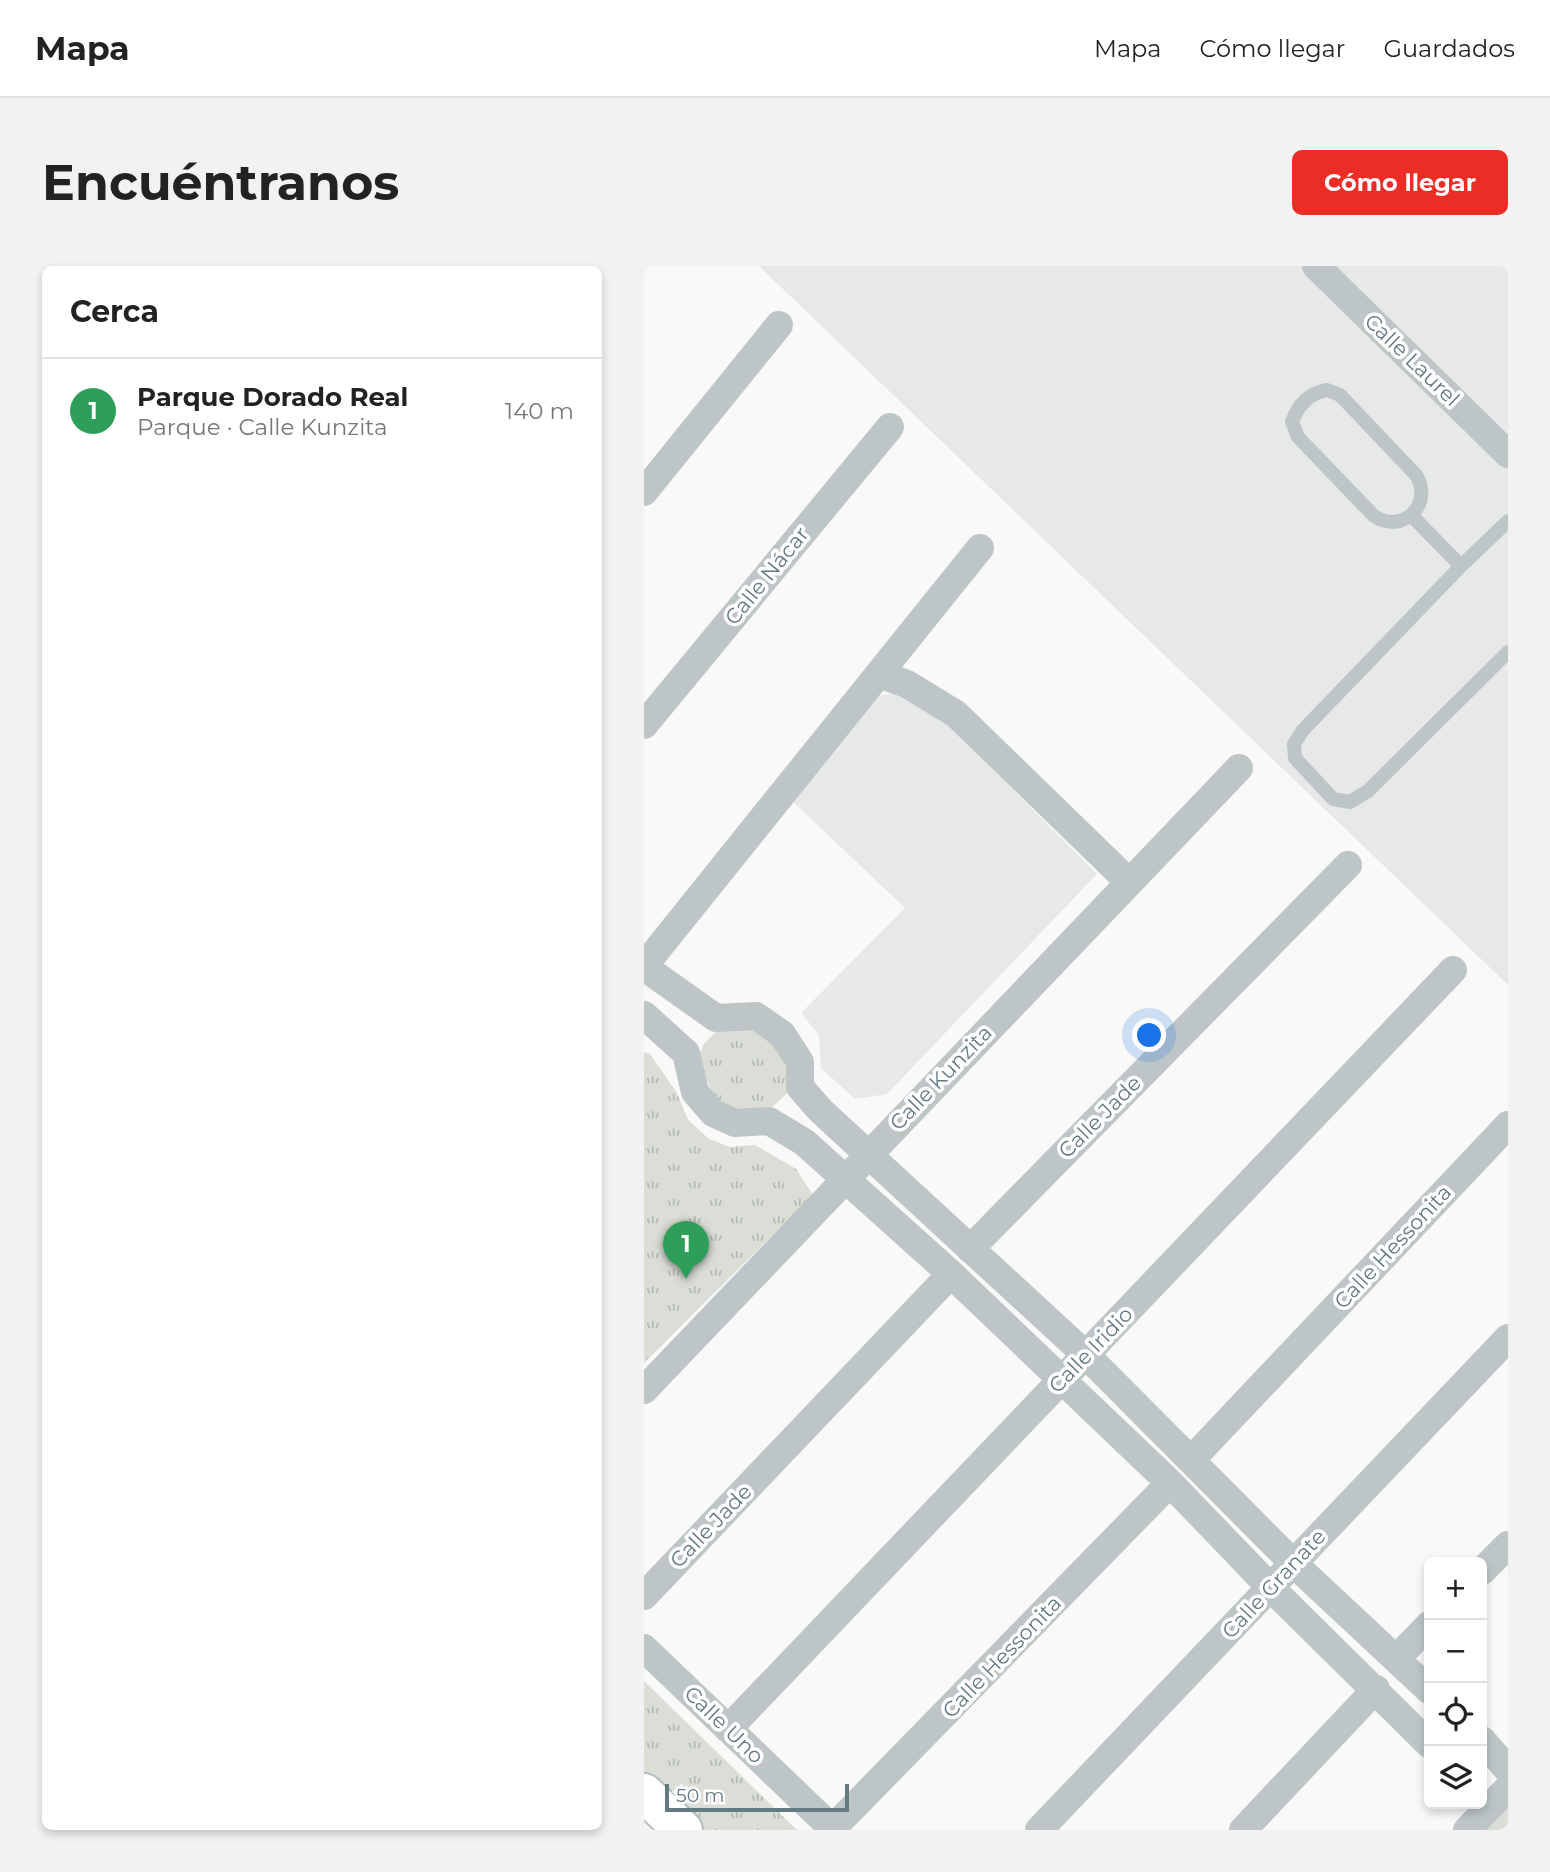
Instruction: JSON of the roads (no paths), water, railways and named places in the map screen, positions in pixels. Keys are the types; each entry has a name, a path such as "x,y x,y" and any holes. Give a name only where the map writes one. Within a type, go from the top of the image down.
{"main road":[{"path":"644,1793 674,1827"}],"street":[{"name":"Calle Laurel","path":"1316,266 1508,454"},
{"path":"644,492 779,325"},
{"name":"Calle Nácar","path":"644,725 890,427"},
{"path":"769,1121 800,1087 800,1062 782,1034 756,1016 716,1018 644,966 980,548"},
{"path":"878,674 907,684 956,714 1129,882"},
{"name":"Calle Kunzita","path":"644,1390 1239,768"},
{"name":"Calle Jade","path":"970,1249 1348,865"},
{"name":"Calle Iridio","path":"728,1729 1453,970"},
{"path":"644,1015 686,1053 695,1092 713,1113 735,1123 769,1121 804,1142 951,1274 1170,1483 1271,1588 1424,1739"},
{"path":"686,1053 716,1018"},
{"path":"800,1087 867,1155 1087,1356 1293,1563 1424,1684"},
{"name":"Calle Hessonita","path":"1192,1460 1508,1125"},
{"name":"Calle Jade","path":"644,1596 951,1274"},
{"name":"Calle Granate","path":"1039,1830 1508,1338"},
{"name":"Calle Hessonita","path":"833,1829 1170,1483"},
{"path":"1487,1567 1508,1545"},
{"path":"1396,1658 1424,1630"},
{"name":"Calle Uno","path":"644,1648 833,1829"},
{"path":"1243,1830 1376,1689"},
{"path":"1487,1746 1508,1770"},
{"path":"1467,1830 1493,1797"}],"lane":[{"path":"1327,390 1340,395 1416,475 1423,487 1422,499 1411,515 1398,523 1384,523 1374,516 1298,437 1292,422 1296,411 1315,392 1327,390"},
{"path":"1411,515 1461,566"},
{"path":"1508,521 1303,730 1294,744 1295,758 1333,799 1350,802 1368,791 1508,652"}],"place":[{"name":"Parque Dorado Real","path":"686,1279"}]}
